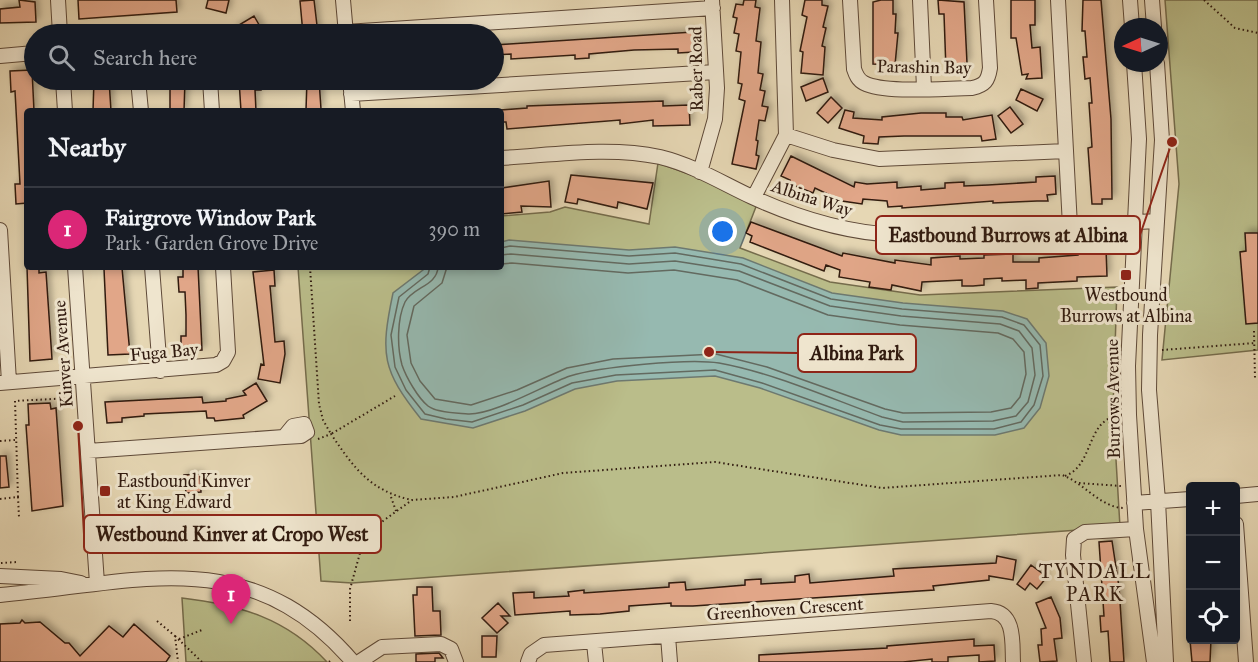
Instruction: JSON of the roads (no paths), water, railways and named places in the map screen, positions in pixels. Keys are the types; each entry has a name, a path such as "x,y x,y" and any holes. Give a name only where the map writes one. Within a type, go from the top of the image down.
{"street":[{"path":"58,0 59,24"},
{"path":"343,0 345,24"},
{"path":"754,197 786,135 782,0"},
{"name":"Parashin Bay","path":"850,0 854,69 858,78 866,84 878,87 924,88 972,88 983,86 989,79 986,0"},
{"path":"920,0 924,88"},
{"path":"1058,0 1070,226"},
{"path":"1130,0 1131,18"},
{"path":"1152,0 1153,18"},
{"path":"460,24 712,4"},
{"name":"Raber Road","path":"700,172 715,119 716,72 712,4"},
{"path":"0,56 24,54"},
{"path":"504,81 716,72"},
{"name":"Burrows Avenue","path":"1135,72 1139,139 1128,366 1136,529 1154,662"},
{"name":"Burrows Avenue","path":"1158,72 1162,140 1149,390 1158,501 1166,662"},
{"path":"64,90 65,108"},
{"path":"139,90 141,108"},
{"path":"211,90 212,108"},
{"path":"350,90 352,108"},
{"path":"786,135 833,150 879,159 1066,151"},
{"name":"Albina Way","path":"504,158 592,152 659,157 700,172 794,214 872,234 897,235 1157,221"},
{"path":"0,230 4,382"},
{"name":"Kinver Avenue","path":"75,270 87,451 90,583"},
{"path":"152,270 160,371"},
{"name":"Fuga Bay","path":"4,382 204,368 223,361 228,352 223,270"},
{"path":"87,451 301,436"},
{"path":"1240,496 1258,494"},
{"path":"1134,503 1186,499"},
{"path":"1084,662 1073,555 1074,539 1085,532 1136,529"},
{"path":"1237,536 1246,662"},
{"path":"0,576 62,579 90,583"},
{"path":"0,595 62,589 90,583 170,578 215,579 252,588 282,601 313,622 353,662"},
{"name":"Greenhoven Crescent","path":"528,662 531,654 544,645 991,611 1003,615 1010,626 1013,662"},
{"path":"668,636 670,662"},
{"path":"594,643 596,662"},
{"path":"359,662 382,648 441,644 454,652 456,662"}],"water":[{"path":"504,241 629,250 675,247 743,258 832,293 903,303 1003,311 1027,319 1046,343 1049,376 1040,408 1024,428 995,435 901,435 879,430 760,388 715,376 617,381 575,389 525,411 473,428 421,419 398,387 388,361 386,332 393,293 423,270 504,270"}],"place":[{"name":"Eastbound Burrows at Albina","path":"1172,142"},
{"name":"Westbound Burrows at Albina","path":"1126,275"},
{"name":"Albina Park","path":"709,352"},
{"name":"Westbound Kinver at Cropo West","path":"78,426"},
{"name":"Eastbound Kinver at King Edward","path":"105,491"},
{"name":"Fairgrove Window Park","path":"231,624"}],"district":[{"name":"TYNDALL PARK","path":"1095,582"}]}
